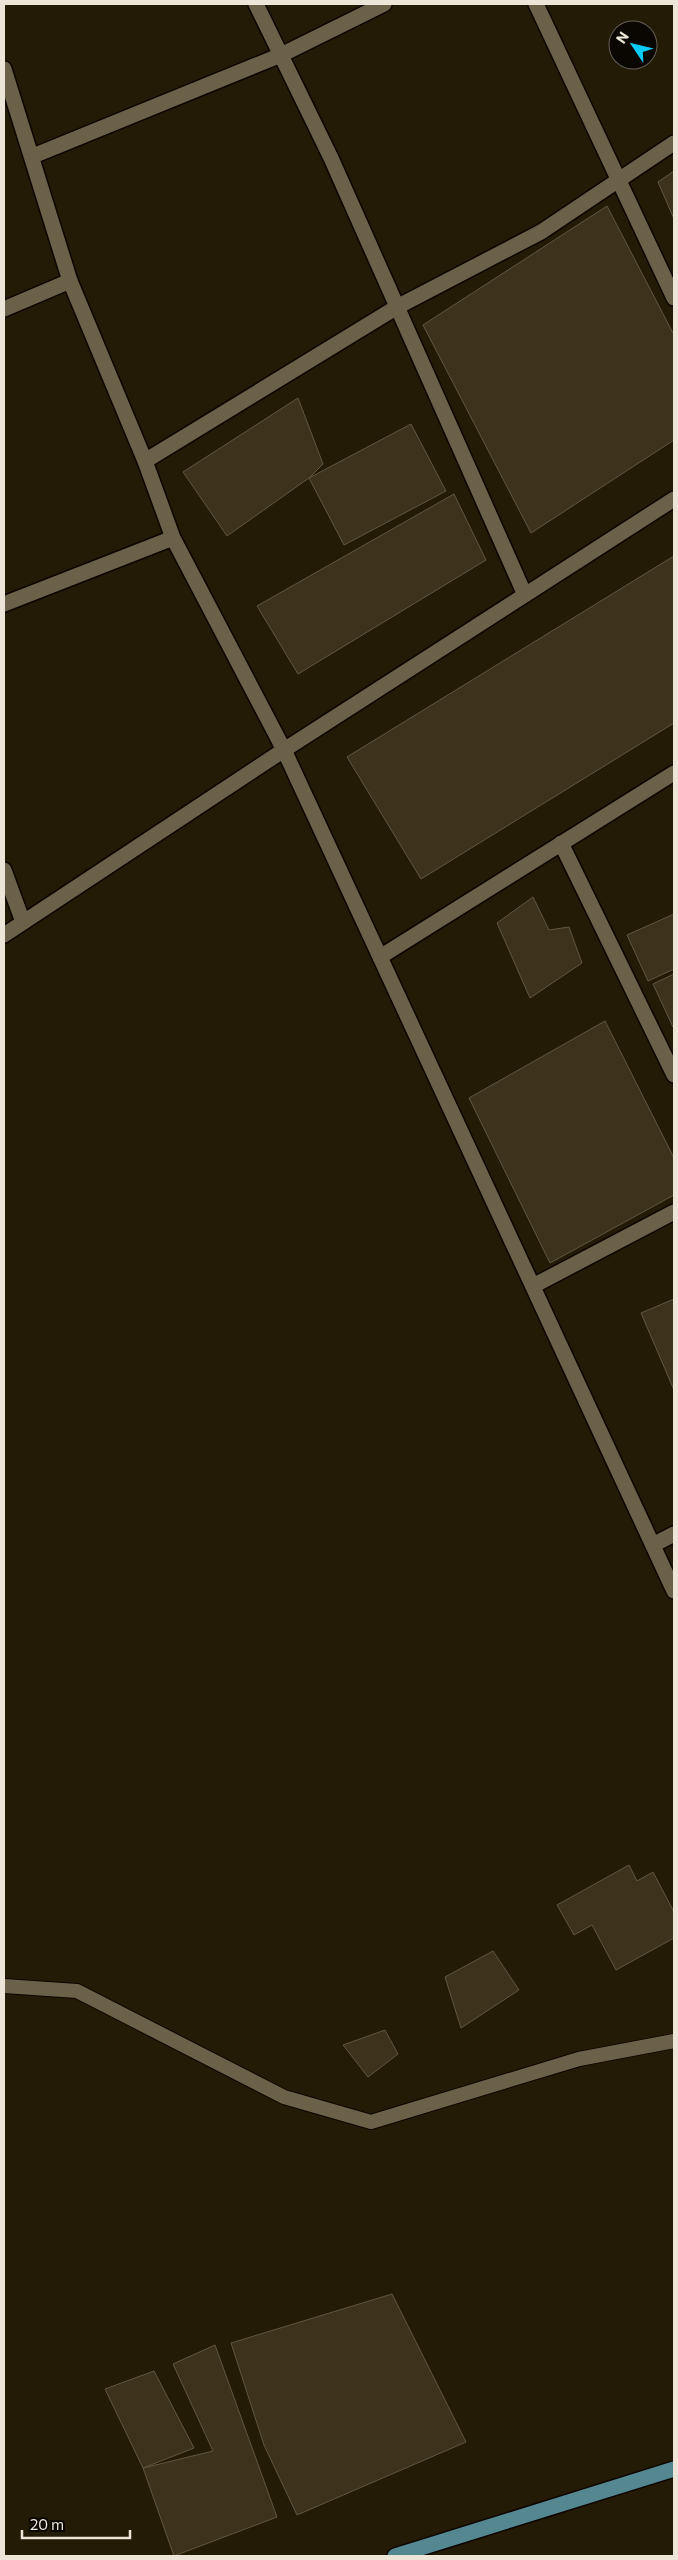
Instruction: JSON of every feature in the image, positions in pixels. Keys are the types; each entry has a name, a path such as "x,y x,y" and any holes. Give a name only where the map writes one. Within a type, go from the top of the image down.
{"main road":[{"path":"395,2556 674,2469"}],"street":[{"path":"256,4 331,158 525,595"},
{"path":"33,156 281,55 384,4"},
{"path":"536,4 620,179 674,298"},
{"path":"4,69 33,156 70,281 145,461 173,538 284,750 674,1591"},
{"path":"145,461 397,307 541,232 674,143"},
{"path":"4,309 70,281"},
{"path":"4,934 284,750 674,499"},
{"path":"4,604 173,538"},
{"path":"380,957 674,773"},
{"path":"560,843 674,1076"},
{"path":"4,870 23,922"},
{"path":"533,1286 674,1212"},
{"path":"653,1545 674,1534"}],"lane":[{"path":"4,1986 77,1991 284,2097 371,2122 579,2059 674,2041"}],"building":[{"path":"674,171 674,219 658,182"},
{"path":"607,206 674,335 674,440 531,533 423,325"},
{"path":"298,398 323,464 309,478 227,536 183,472"},
{"path":"411,424 446,491 344,545 309,478"},
{"path":"454,494 486,560 298,674 257,606"},
{"path":"674,556 674,723 421,879 347,757"},
{"path":"533,897 549,930 569,927 582,963 530,998 497,923"},
{"path":"674,914 674,969 648,981 627,935"},
{"path":"674,974 674,1026 673,1027 653,984"},
{"path":"605,1021 674,1158 674,1195 550,1263 469,1098"},
{"path":"674,1299 674,1390 641,1313"},
{"path":"629,1865 637,1881 653,1872 674,1912 674,1938 616,1970 592,1925 574,1935 557,1905"},
{"path":"493,1951 519,1990 461,2028 445,1977"},
{"path":"385,2030 398,2054 368,2077 343,2045"},
{"path":"392,2294 466,2442 297,2515 264,2445 231,2343"},
{"path":"215,2345 277,2517 174,2556 143,2468 213,2451 173,2364"},
{"path":"154,2371 194,2448 143,2468 105,2389"}]}
